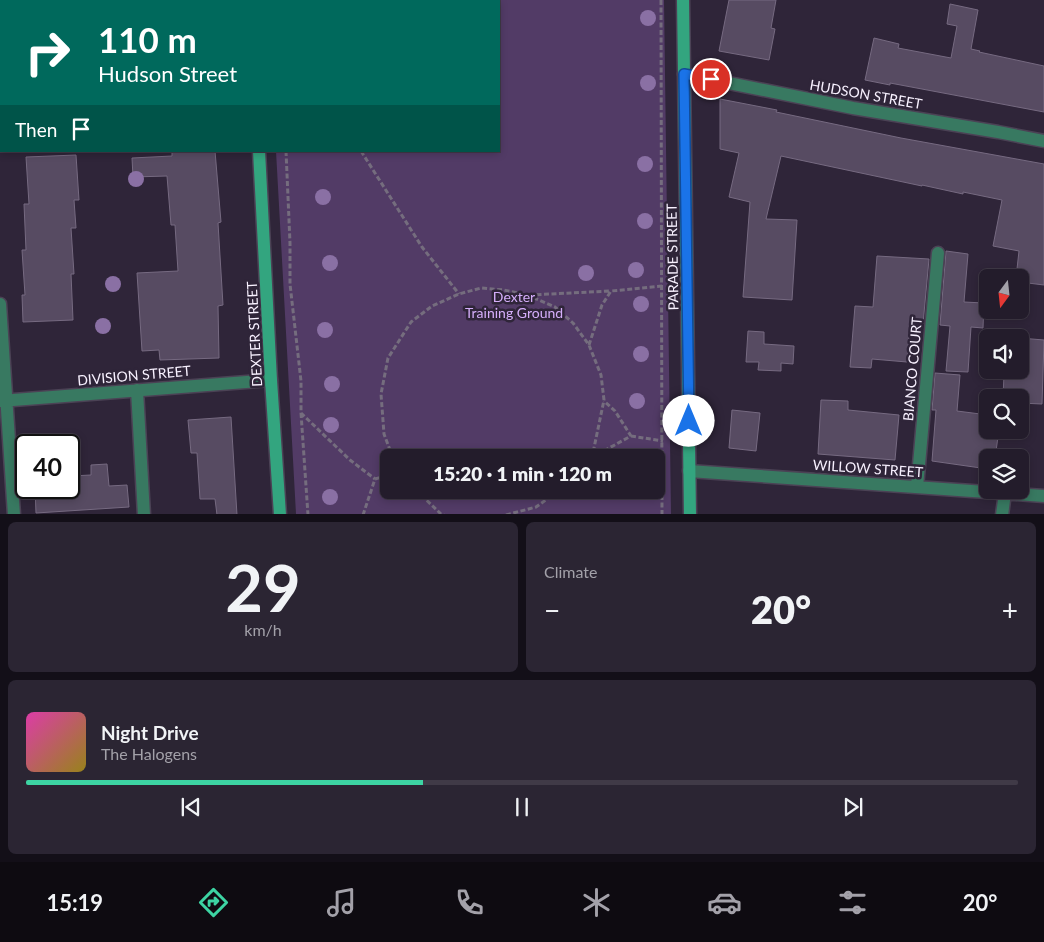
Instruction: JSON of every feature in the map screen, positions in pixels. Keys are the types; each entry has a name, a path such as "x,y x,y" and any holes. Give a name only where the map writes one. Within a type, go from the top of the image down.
{"street":[{"name":"PARADE STREET","path":"684,0 690,514"},
{"name":"HUDSON STREET","path":"684,74 853,108 1044,141"},
{"name":"DEXTER STREET","path":"259,152 280,514"},
{"name":"BIANCO COURT","path":"917,487 938,254"},
{"path":"0,304 4,400 14,514"},
{"name":"DIVISION STREET","path":"4,400 271,380"},
{"path":"137,390 144,514"},
{"name":"WILLOW STREET","path":"690,471 979,491"},
{"name":"WILLOW STREET","path":"1029,495 1044,496"},
{"path":"1002,514 1004,499"}],"path":[{"path":"661,0 662,514"},
{"path":"286,152 290,284 301,381 308,514"},
{"path":"362,152 422,247 459,294"},
{"path":"527,295 611,291 662,286"},
{"path":"390,449 384,434 381,394 388,358 411,322 432,306 459,294 481,288 527,295 555,307 573,323 589,345 601,375 604,400 593,449"},
{"path":"589,345 602,305 611,291"},
{"path":"604,400 615,411 631,436"},
{"path":"302,413 350,460 375,479"},
{"path":"607,449 631,436 662,441"},
{"path":"375,479 380,478"},
{"path":"363,514 375,479"},
{"path":"425,499 441,514 444,514"},
{"path":"506,514 536,507 547,499"}],"green space":[{"name":"Dexter Training Ground","path":"500,0 664,0 671,514 296,514 276,152 500,152"}],"building":[{"path":"729,0 776,0 771,28 775,29 769,60 719,51"},
{"path":"950,4 978,10 971,49 1044,66 1044,112 865,80 874,38 899,44 898,48 951,58 957,26 947,24"},
{"path":"720,99 901,138 1044,164 1044,285 1029,283 1029,269 1017,269 1019,251 993,246 1002,200 922,186 781,156 766,219 797,220 792,300 743,297 750,202 729,197 739,153 720,149"},
{"path":"172,152 215,152 221,222 218,223 223,305 218,306 219,358 160,360 159,350 142,351 137,273 178,271 175,225 171,225 167,176 133,177 132,158 172,156"},
{"path":"76,155 79,200 74,200 76,228 71,228 74,274 71,274 73,320 23,322 22,295 25,295 22,250 26,250 24,204 29,204 26,157"},
{"path":"946,251 968,254 964,302 979,303 979,319 983,319 983,328 971,327 968,372 946,371 950,326 940,325"},
{"path":"877,256 929,259 923,324 910,323 907,362 872,359 871,368 850,367 855,306 873,307"},
{"path":"748,331 764,332 764,344 794,346 793,364 781,363 781,371 758,370 759,362 746,362"},
{"path":"1029,339 1044,340 1042,404 1029,403 1029,389 1003,389 1004,379 1029,379"},
{"path":"935,373 960,375 957,411 979,414 979,439 998,439 996,449 979,449 979,468 932,461 936,410 932,410"},
{"path":"821,400 848,401 848,410 899,415 895,460 818,454"},
{"path":"732,410 760,413 756,451 729,448"},
{"path":"231,417 237,514 217,514 215,499 200,499 197,453 191,453 188,420"},
{"path":"107,464 109,486 127,485 129,507 36,513 35,499 80,499 80,476 91,475 91,465"}],"route":[{"path":"689,421 684,74 711,79"}]}
